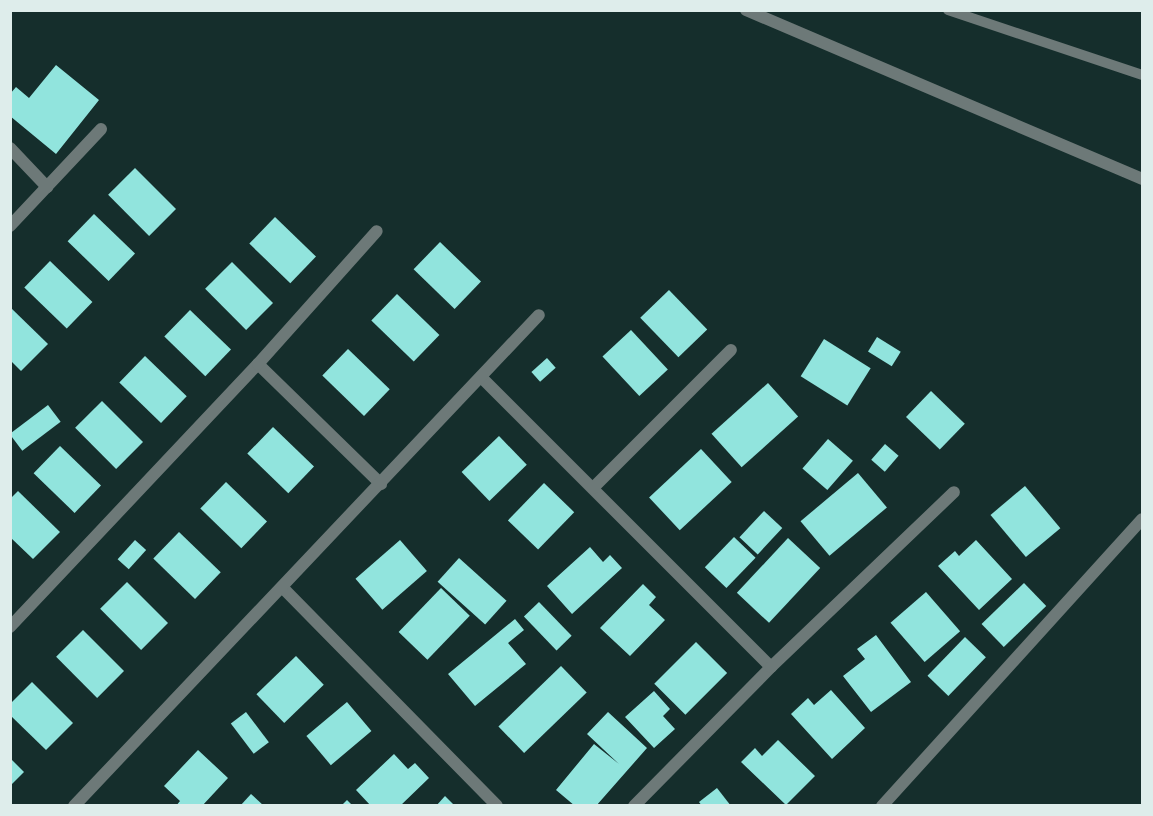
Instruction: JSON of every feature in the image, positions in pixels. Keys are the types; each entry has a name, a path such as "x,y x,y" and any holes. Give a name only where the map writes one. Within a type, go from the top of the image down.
{"street":[{"path":"746,10 1143,179"},
{"path":"10,226 101,129"},
{"path":"10,148 46,187"},
{"path":"10,627 258,364 377,231"},
{"path":"81,803 538,315"},
{"path":"593,488 731,350"},
{"path":"258,364 381,484"},
{"path":"481,377 771,667"},
{"path":"634,806 771,667 954,492"},
{"path":"882,806 1143,519"},
{"path":"283,588 497,806"}],"lane":[{"path":"948,10 1143,75"}],"building":[{"path":"56,65 99,100 56,154 10,116 10,94 16,87 29,98"},
{"path":"135,168 176,209 149,236 108,195"},
{"path":"94,214 135,254 109,281 68,241"},
{"path":"275,217 316,257 290,283 249,244"},
{"path":"440,242 481,282 455,309 414,269"},
{"path":"50,261 92,302 67,329 24,288"},
{"path":"232,262 273,303 246,330 205,289"},
{"path":"669,290 707,330 678,357 640,318"},
{"path":"397,294 439,335 414,362 371,321"},
{"path":"10,307 48,344 21,371 10,360"},
{"path":"190,310 231,350 205,376 164,337"},
{"path":"631,330 668,369 639,396 602,357"},
{"path":"877,337 901,352 892,366 868,351"},
{"path":"824,339 871,368 847,405 801,376"},
{"path":"348,349 390,389 364,416 322,376"},
{"path":"145,356 187,396 161,423 119,383"},
{"path":"547,358 556,368 540,382 531,372"},
{"path":"768,383 798,416 742,467 712,434"},
{"path":"931,391 965,424 940,450 906,417"},
{"path":"102,401 143,442 116,469 75,428"},
{"path":"48,405 61,422 22,451 10,434"},
{"path":"273,427 314,467 288,493 247,454"},
{"path":"499,436 527,465 489,501 462,472"},
{"path":"828,439 853,461 827,490 802,468"},
{"path":"885,444 899,456 885,472 871,460"},
{"path":"60,446 101,486 75,513 34,473"},
{"path":"701,449 732,482 680,530 649,497"},
{"path":"858,473 887,507 829,556 801,521"},
{"path":"226,482 267,522 241,548 200,509"},
{"path":"544,483 574,512 538,550 508,520"},
{"path":"1025,486 1060,528 1026,557 991,515"},
{"path":"18,491 60,532 33,559 10,537 10,499"},
{"path":"764,511 782,528 758,554 739,537"},
{"path":"179,532 221,572 195,599 153,559"},
{"path":"734,537 756,558 726,588 705,567"},
{"path":"788,538 820,568 769,623 737,593"},
{"path":"135,540 146,550 129,569 118,559"},
{"path":"400,540 427,571 382,610 355,579"},
{"path":"976,540 1012,579 979,610 938,566 955,551 959,556"},
{"path":"590,547 603,562 610,555 622,568 572,614 547,586"},
{"path":"459,558 507,601 485,625 438,582"},
{"path":"127,582 168,623 141,650 100,609"},
{"path":"1024,583 1046,606 1004,647 982,624"},
{"path":"643,584 656,597 649,605 665,620 630,656 600,628"},
{"path":"441,588 470,616 427,660 399,632"},
{"path":"926,592 960,631 925,662 891,623"},
{"path":"539,602 572,636 557,650 524,617"},
{"path":"515,619 524,630 508,643 526,664 475,706 448,674"},
{"path":"83,630 124,671 97,698 56,657"},
{"path":"876,635 911,682 871,712 843,676 865,659 857,649"},
{"path":"965,637 986,657 948,696 927,676"},
{"path":"696,642 727,673 685,715 654,684"},
{"path":"296,656 324,685 284,723 256,694"},
{"path":"561,666 587,693 524,753 498,726"},
{"path":"32,682 73,723 46,750 10,715 10,704"},
{"path":"831,690 865,728 832,759 791,714 808,698 814,705"},
{"path":"654,691 670,709 663,716 675,729 654,748 625,717"},
{"path":"347,702 371,731 331,765 306,736"},
{"path":"246,712 269,742 254,754 231,723"},
{"path":"608,712 647,748 596,806 575,806 556,790 594,744 619,764 587,734"},
{"path":"778,740 815,776 786,805 741,762 755,748 762,756"},
{"path":"198,750 228,778 202,806 176,806 180,801 164,786"},
{"path":"394,754 408,769 415,763 429,778 400,806 371,806 356,790"},
{"path":"10,758 24,772 10,786"},
{"path":"717,788 731,806 702,806 699,802"},
{"path":"251,794 264,806 240,806"},
{"path":"445,796 455,806 436,806"},
{"path":"347,800 353,806 341,806"}]}
